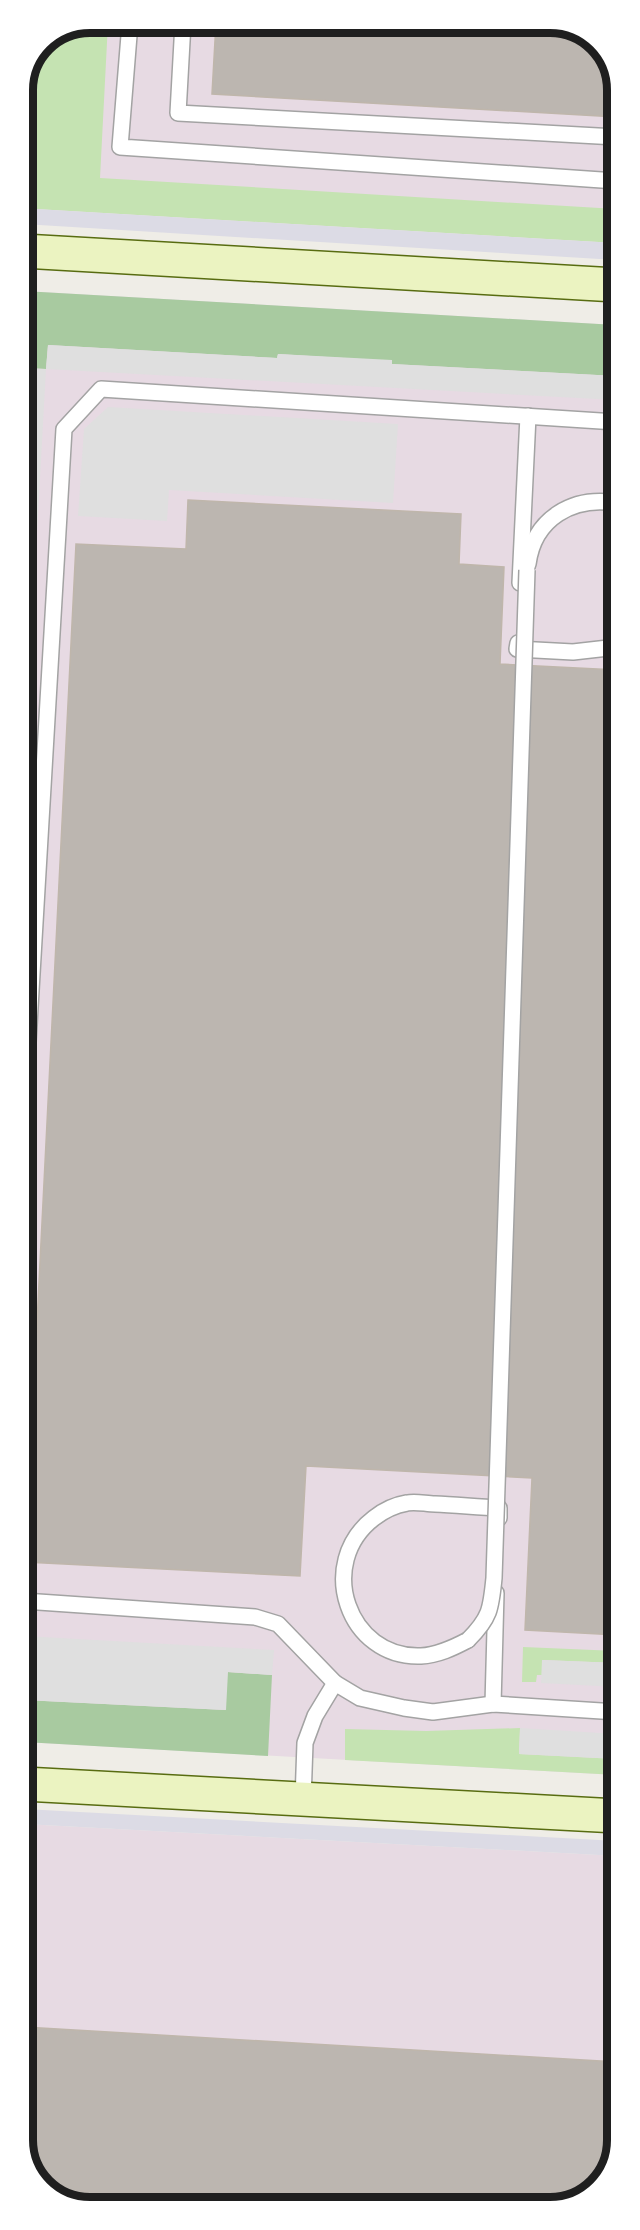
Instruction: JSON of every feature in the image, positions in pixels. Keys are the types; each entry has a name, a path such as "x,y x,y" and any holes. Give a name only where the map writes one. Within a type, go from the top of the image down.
{"street":[{"path":"33,251 607,284"},
{"path":"33,1785 607,1815"}],"lane":[{"path":"129,33 120,147 607,180"},
{"path":"182,33 178,113 607,136"},
{"path":"33,957 64,429 101,389 607,421"},
{"path":"528,416 517,649 573,652 607,648"},
{"path":"493,1704 499,1508 496,1508 408,1503 383,1511 363,1526 349,1547 343,1572 344,1597 355,1621 372,1639 395,1652 420,1656 445,1652 468,1640 483,1625 491,1603 494,1578 496,1508 527,570 530,553 538,534 552,518 573,505 599,500 607,501"},
{"path":"33,1602 255,1617 278,1624 335,1683 360,1698 404,1708 433,1712 493,1704 607,1711"},
{"path":"303,1800 305,1743 315,1716 335,1683"}],"shaded area":[{"path":"553,33 572,37 587,47 603,68 606,79 607,242 33,208 34,79 37,68 50,50 68,37 79,34"},
{"path":"33,208 607,242 607,259 33,225"},
{"path":"33,292 607,324 607,1774 33,1743"},
{"path":"48,345 277,358 278,354 392,360 392,364 607,376 607,400 46,369"},
{"path":"33,368 46,369 33,606"},
{"path":"108,407 398,424 393,503 169,490 167,521 78,516 84,429"},
{"path":"33,1637 274,1650 272,1675 228,1672 226,1710 33,1700"},
{"path":"542,1660 607,1663 607,1686 541,1683"},
{"path":"520,1728 607,1733 607,1758 519,1754"},
{"path":"33,1809 607,1840 607,1855 33,1824"},
{"path":"33,1824 607,1855 607,2147 595,2175 572,2193 550,2197 87,2197 68,2193 47,2177 34,2151"}],"green space":[{"path":"107,33 100,178 607,208 607,242 36,209 33,207 33,90 37,68 50,50 68,37 79,34"},
{"path":"33,292 607,324 607,376 391,364 392,361 278,354 277,358 48,345 46,369 33,368"},
{"path":"523,1647 607,1651 607,1663 543,1660 542,1675 537,1675 536,1682 522,1682"},
{"path":"227,1672 272,1675 268,1756 33,1743 33,1700 225,1710"},
{"path":"520,1728 519,1754 607,1758 607,1774 345,1760 345,1729 426,1731"}],"building":[{"path":"215,33 553,33 572,37 595,55 603,68 606,79 607,116 212,94"},
{"path":"188,500 461,514 459,564 504,567 500,664 607,669 607,1634 525,1630 532,1478 306,1466 300,1576 33,1562 33,1402 76,544 186,549"},
{"path":"33,2028 607,2061 607,2147 599,2168 587,2183 572,2193 550,2197 87,2197 76,2195 68,2193 47,2177 34,2151"}]}
